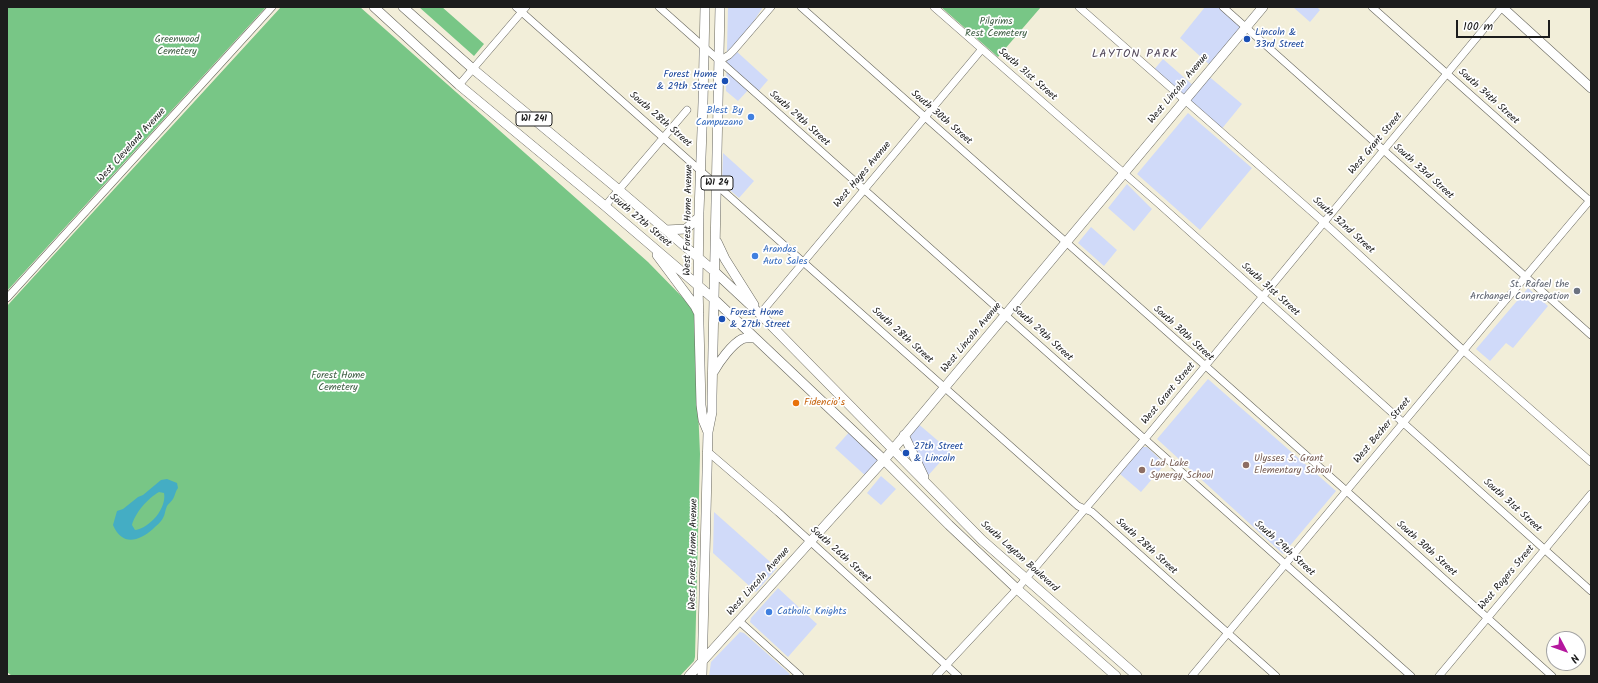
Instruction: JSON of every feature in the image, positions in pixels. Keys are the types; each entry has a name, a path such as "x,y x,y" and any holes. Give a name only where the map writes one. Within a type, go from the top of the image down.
{"main road":[{"name":"South 27th Street","path":"374,7 460,85 698,285 884,460"},
{"name":"South 27th Street","path":"403,7 473,69 715,272 760,314 893,449"},
{"name":"West Forest Home Avenue","path":"705,7 698,285 700,316 701,405 703,420 708,432"},
{"name":"West Forest Home Avenue","path":"702,676 707,451 708,432 712,412 720,7"},
{"name":"West Lincoln Avenue","path":"689,676 884,460 1262,7"},
{"path":"1502,7 1591,88"},
{"path":"666,230 686,229 699,217"},
{"path":"716,240 725,259 760,314"},
{"path":"648,242 695,306 700,316"},
{"path":"713,372 717,365 736,343 746,338 755,338"},
{"path":"904,435 927,484"},
{"name":"South Layton Boulevard","path":"893,449 982,540 1137,676"},
{"path":"884,460 949,525 1116,676"}],"street":[{"name":"West Cleveland Avenue","path":"7,298 272,7"},
{"name":"South 29th Street","path":"659,7 1411,676"},
{"path":"719,61 734,50 771,7"},
{"name":"South 30th Street","path":"801,7 1552,676"},
{"name":"South 31st Street","path":"934,7 1591,590"},
{"name":"South 32nd Street","path":"1079,7 1324,222 1464,350 1591,462"},
{"name":"South 33rd Street","path":"1223,7 1591,335"},
{"name":"South 34th Street","path":"1372,7 1590,201"},
{"name":"West Grant Street","path":"936,676 1026,578 1205,367 1502,7"},
{"path":"460,85 521,9"},
{"name":"South 28th Street","path":"521,9 1078,506 1092,512 1276,676"},
{"name":"West Hayes Avenue","path":"760,314 982,49"},
{"path":"605,206 687,110"},
{"name":"West Becher Street","path":"1192,676 1403,422 1590,201"},
{"name":"South 26th Street","path":"707,451 958,676"},
{"name":"West Rogers Street","path":"1439,676 1591,494"},
{"path":"739,621 800,676"}],"shaded area":[{"path":"728,7 763,7 735,50 768,80 756,94 750,88 738,101 726,91"},
{"path":"1205,7 1223,7 1245,27 1212,67 1180,38"},
{"path":"1293,7 1317,7 1320,10 1310,22"},
{"path":"1163,59 1195,87 1206,74 1242,104 1220,131 1152,72"},
{"path":"1188,113 1252,168 1200,230 1137,174"},
{"path":"723,153 754,181 739,198 722,183"},
{"path":"1127,184 1152,209 1134,231 1108,208"},
{"path":"1091,227 1117,250 1104,266 1078,243"},
{"path":"1528,288 1548,306 1513,348 1506,343 1490,361 1476,349"},
{"name":"Ulysses S. Grant Elementary School","path":"1208,379 1336,491 1283,554 1157,439"},
{"path":"916,422 950,451 925,479 904,435"},
{"path":"852,429 884,460 868,478 835,448"},
{"name":"Lad Lake Synergy School","path":"1142,447 1147,447 1165,464 1141,492 1120,474"},
{"path":"881,476 896,489 881,505 867,493"},
{"path":"714,512 777,568 756,592 713,553"},
{"path":"778,588 817,624 788,657 750,622 751,618"},
{"path":"740,632 744,633 790,674 788,676 709,676 711,662"}],"green space":[{"name":"Greenwood Cemetery","path":"7,7 266,7 7,291"},
{"name":"Forest Home Cemetery","path":"281,7 360,7 648,262 691,306 694,313 700,454 695,657 694,661 680,676 12,676 7,672 7,306"},
{"path":"419,7 442,7 484,44 474,56"},
{"name":"Pilgrims Rest Cemetery","path":"941,7 1041,7 998,57"}],"water":[{"path":"167,479 177,483 178,488 173,499 167,506 160,522 142,537 131,540 121,536 113,525 117,511 123,509 138,497 143,495 161,480","holes":["159,492 164,493 163,505 160,511 152,521 135,530 132,525 142,506"]}],"place":[{"name":"Lincoln & 33rd Street","path":"1247,39"},
{"name":"Forest Home & 29th Street","path":"725,81"},
{"name":"Blest By Campuzano","path":"751,117"},
{"name":"Arandas Auto Sales","path":"755,256"},
{"name":"St. Rafael the Archangel Congregation","path":"1577,291"},
{"name":"Forest Home & 27th Street","path":"722,319"},
{"name":"Fidencio’s","path":"796,403"},
{"name":"27th Street & Lincoln","path":"906,453"},
{"name":"Ulysses S. Grant Elementary School","path":"1246,465"},
{"name":"Lad Lake Synergy School","path":"1142,470"},
{"name":"Catholic Knights","path":"769,612"}],"district":[{"name":"LAYTON PARK","path":"1135,55"}]}
